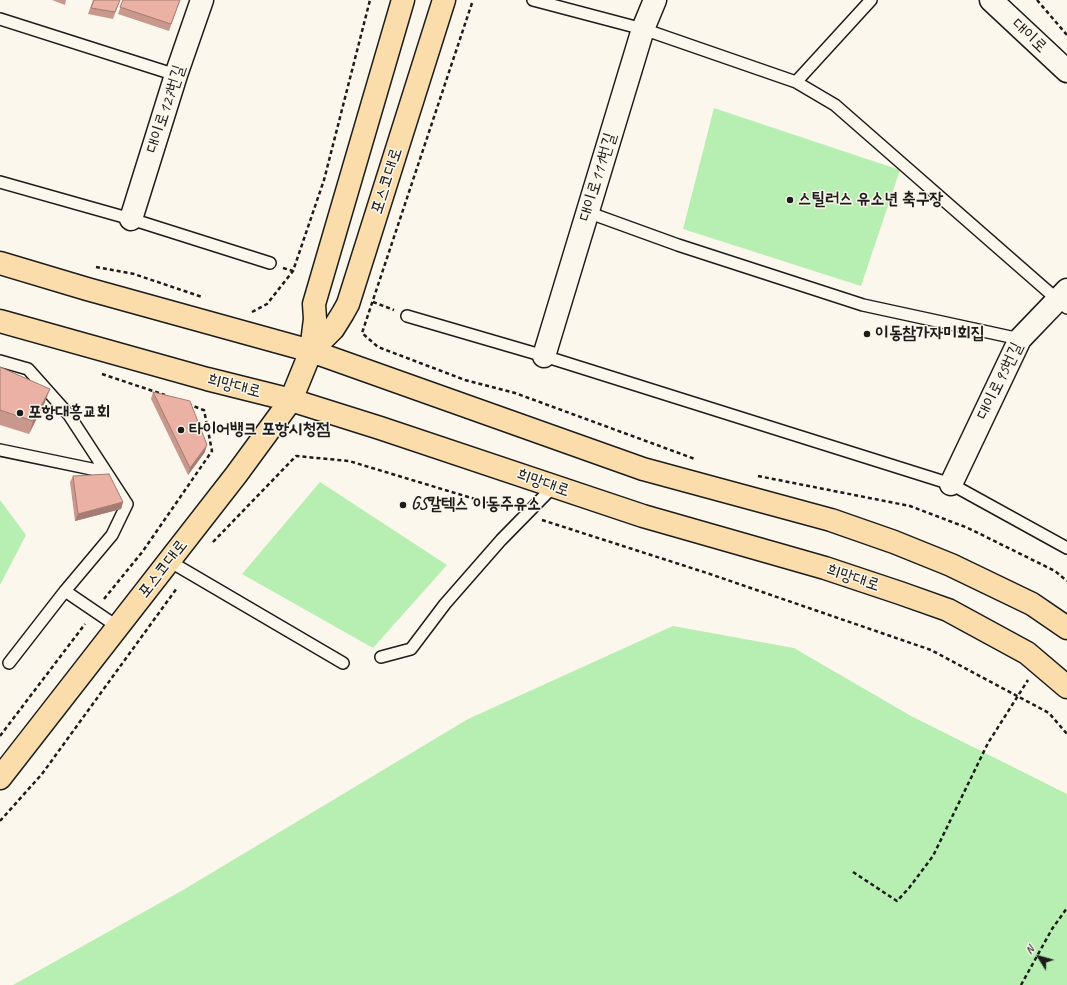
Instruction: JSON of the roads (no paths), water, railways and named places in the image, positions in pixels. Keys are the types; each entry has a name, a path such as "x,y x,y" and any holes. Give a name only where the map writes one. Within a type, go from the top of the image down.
{"main road":[{"name":"포스코대로","path":"0,778 241,469 291,400 311,351 315,319 314,304 403,0"},
{"name":"포스코대로","path":"311,351 333,329 348,304 444,0"},
{"path":"0,263 311,351 643,470 830,520 894,542 951,565 1032,604 1067,628"},
{"name":"희망대로","path":"0,321 199,377 291,400 380,428 643,516 825,568 920,600 954,614 1027,653 1067,687"}],"street":[{"name":"대이로127번길","path":"130,219 176,75 202,0"},
{"name":"대이로111번길","path":"544,356 643,30 655,0"},
{"name":"대이로","path":"991,0 1067,71"},
{"name":"대이로95번길","path":"951,484 1020,339 1064,300"}],"lane":[{"path":"533,0 643,30 796,82 835,105 1064,300"},
{"path":"796,82 871,0"},
{"path":"0,18 176,75"},
{"path":"0,182 130,219 270,263"},
{"path":"588,212 678,245 863,305 1020,339"},
{"path":"407,316 544,356 951,484 1067,548"},
{"path":"0,361 28,369 69,415 127,504 112,535 65,591 9,663"},
{"path":"0,450 106,472"},
{"path":"381,657 411,649 445,604 501,540 554,486"},
{"path":"169,561 343,663"},
{"path":"65,591 118,627"}],"place":[{"name":"스틸러스 유소년 축구장","path":"790,200"},
{"name":"이동참가자미회집","path":"867,334"},
{"name":"포항대흥교회","path":"20,413"},
{"name":"타이어뱅크 포항시청점","path":"181,430"},
{"name":"GS칼텍스 이동주유소","path":"403,505"}]}
